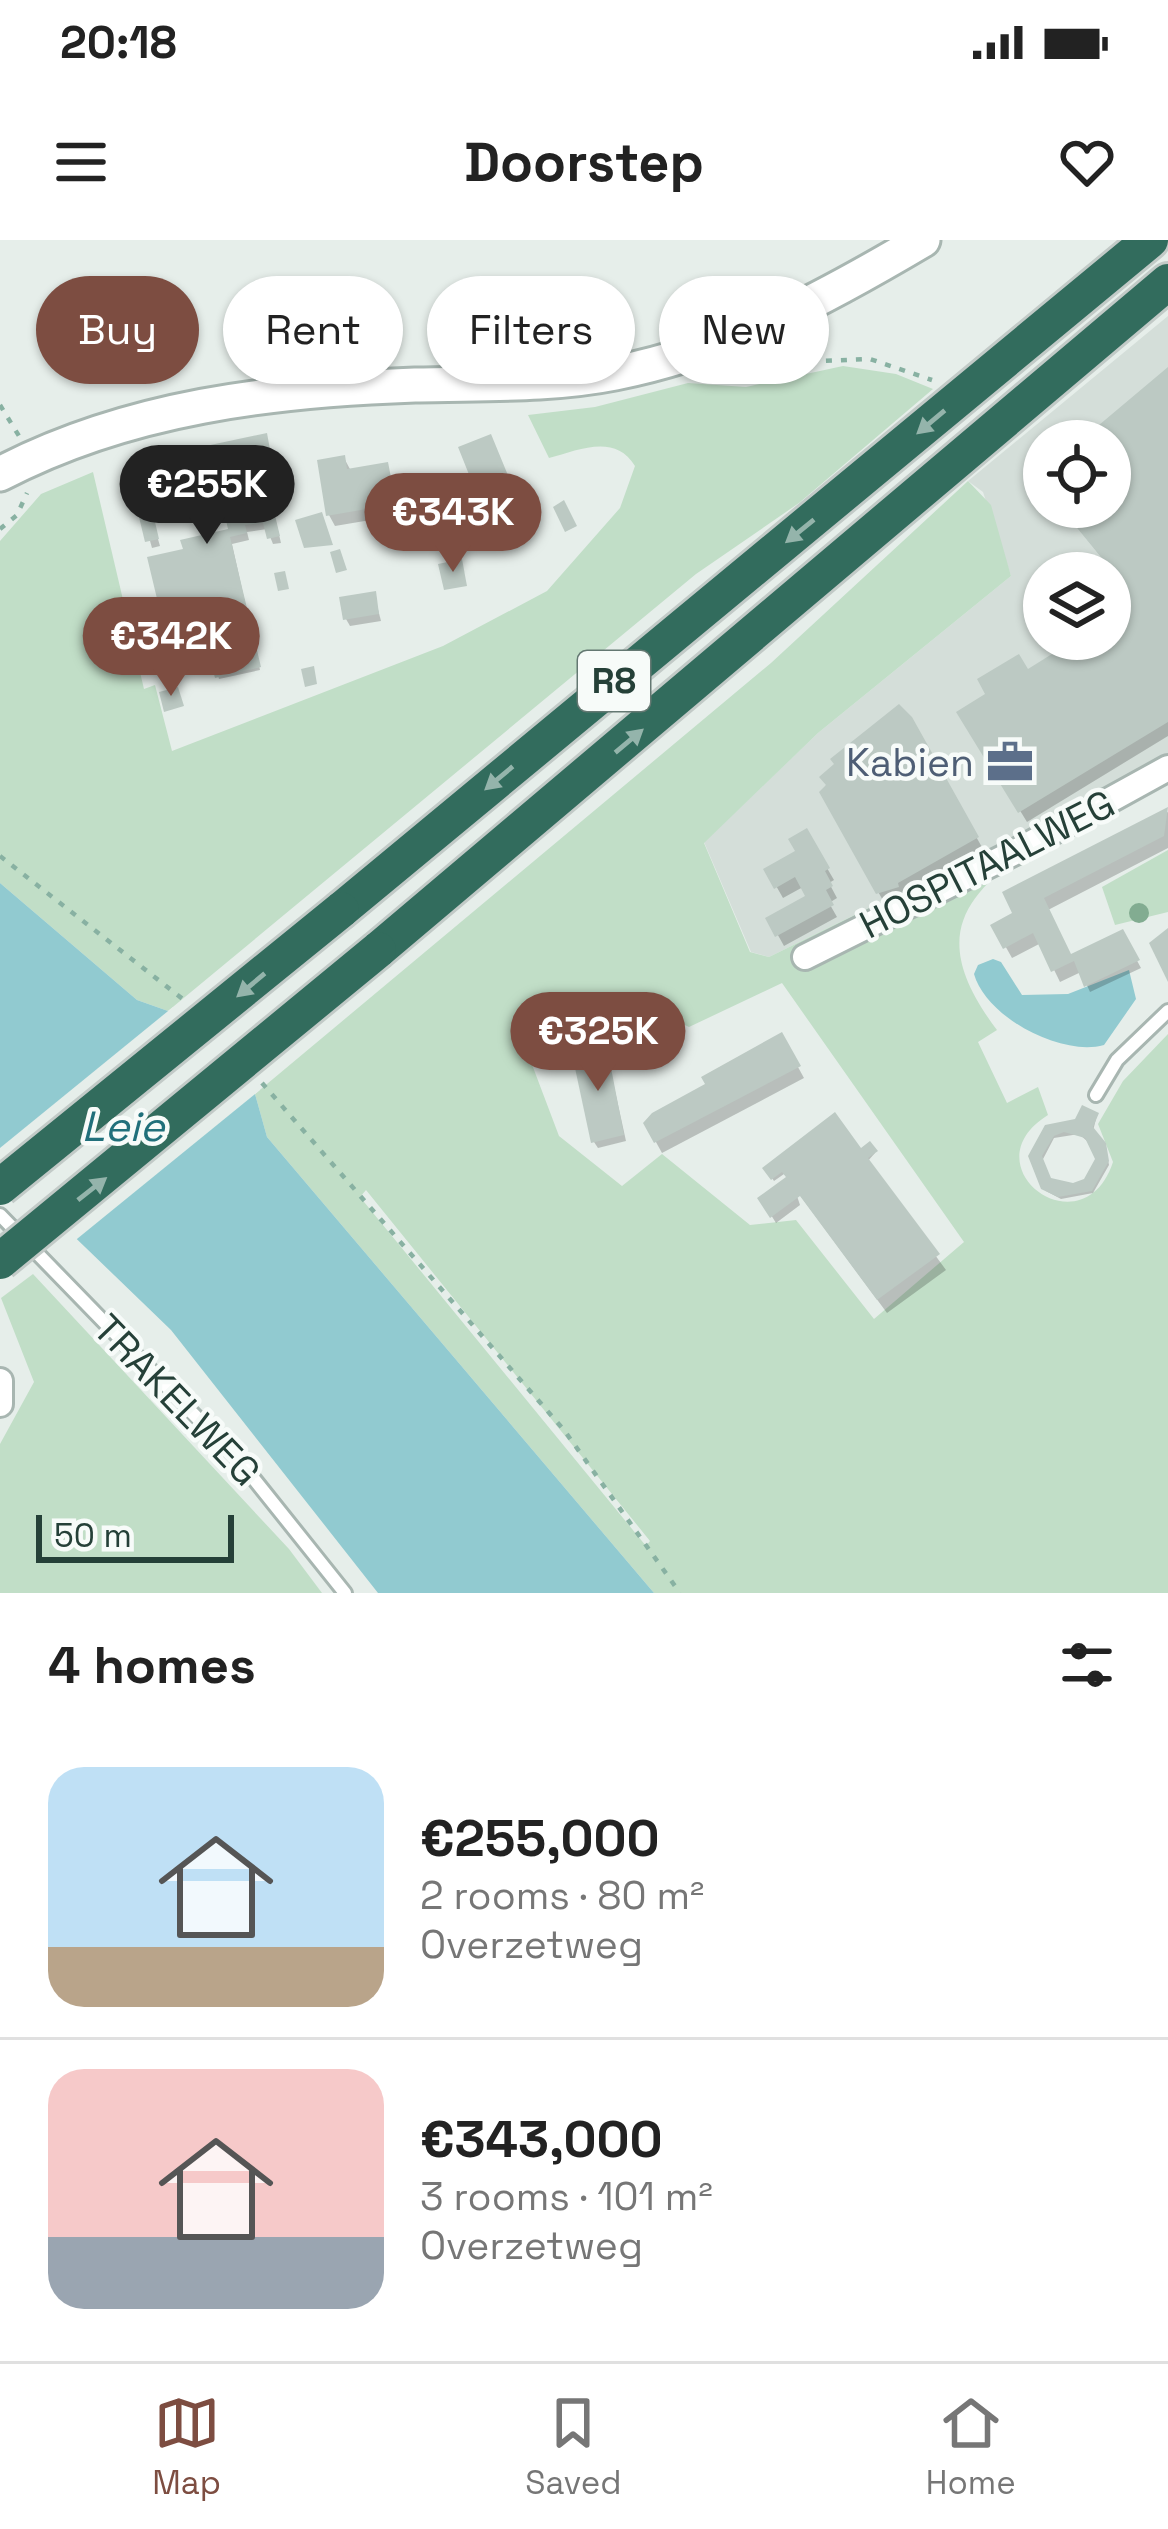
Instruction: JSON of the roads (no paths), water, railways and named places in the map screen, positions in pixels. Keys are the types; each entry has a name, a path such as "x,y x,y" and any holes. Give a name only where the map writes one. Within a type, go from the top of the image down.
{"highway":[{"name":"R8","path":"1,1211 340,910 1150,240"},
{"name":"R8","path":"0,1261 378,950 1168,282"}],"street":[{"path":"14,482 123,422 346,388 610,374 705,350 777,321 923,240"},
{"name":"HOSPITAALWEG","path":"805,957 1021,850 1168,768"},
{"path":"0,1381 0,1404"}],"lane":[{"path":"1096,1095 1117,1060 1168,1011"},
{"name":"TRAKELWEG","path":"1,1211 242,1465 345,1593"}],"water":[{"name":"Leie","path":"0,883 137,1000 168,1011 255,1094 267,1137 654,1593 378,1593 171,1330 0,1165"},
{"path":"993,959 1001,962 1022,995 1068,994 1129,970 1136,999 1104,1045 1067,1045 1027,1030 993,1005 974,974 978,965"}],"place":[{"name":"Kabien","path":"1010,762"}]}
